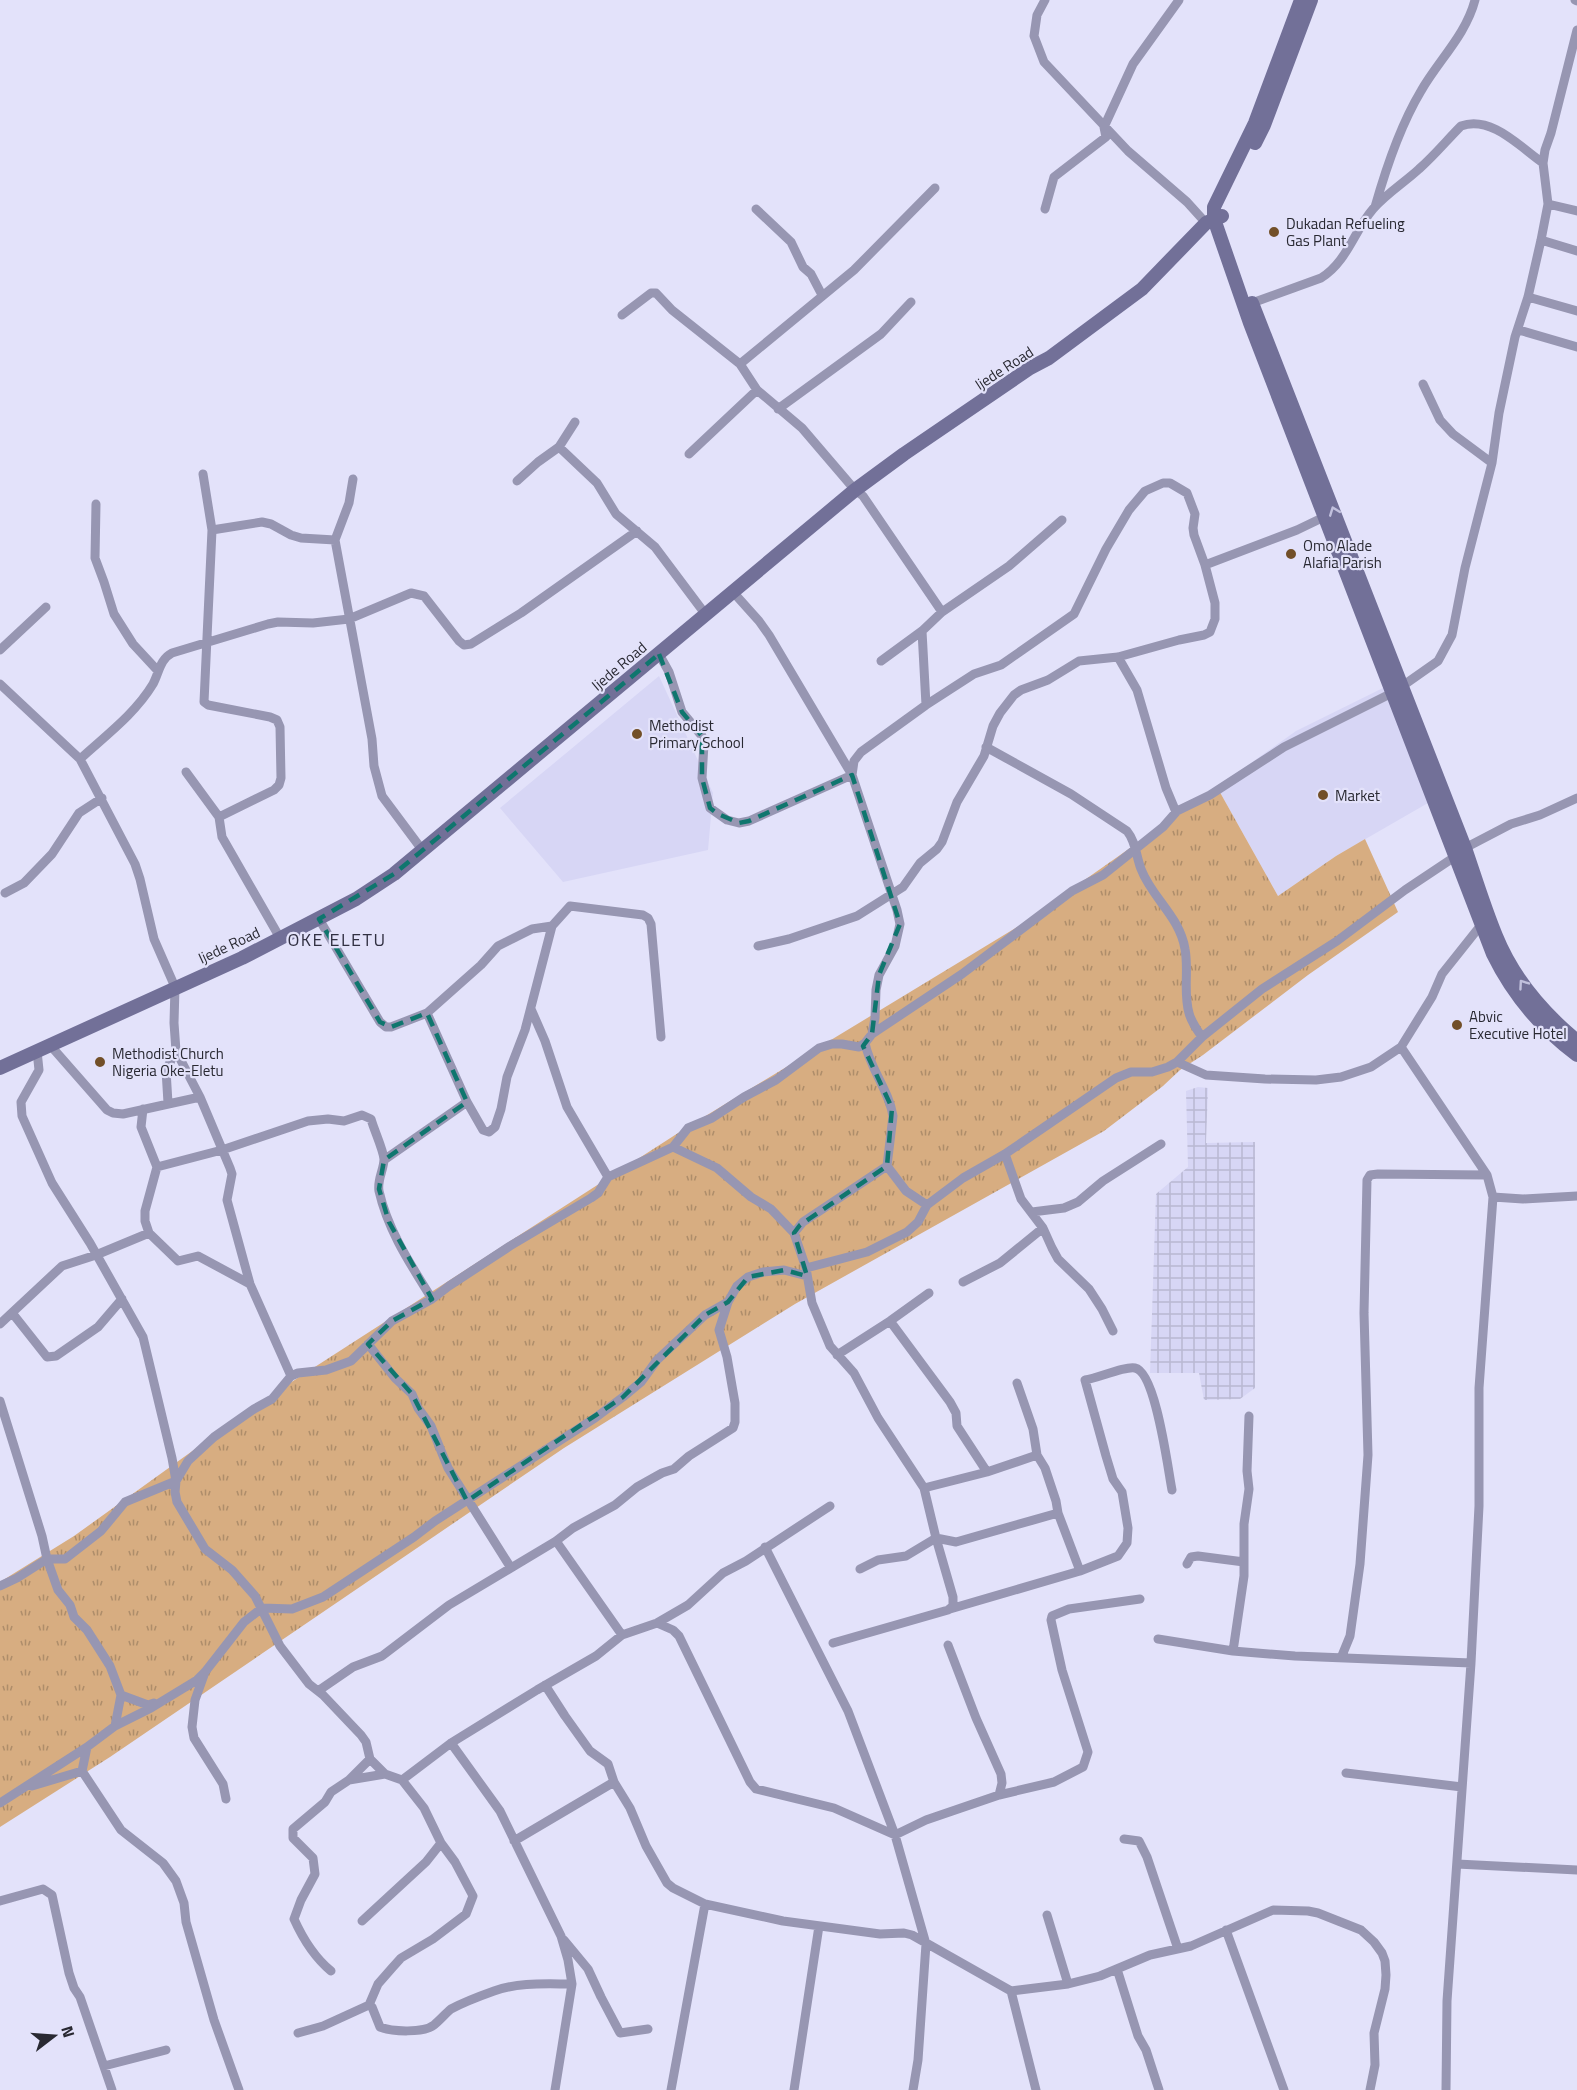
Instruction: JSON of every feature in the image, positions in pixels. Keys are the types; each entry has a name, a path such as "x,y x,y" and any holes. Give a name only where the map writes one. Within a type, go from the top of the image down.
{"main road":[{"name":"Ijede Road","path":"1214,219 1214,207 1255,123 1301,0"},
{"name":"Ijede Road","path":"0,1068 280,939 356,899 394,874 855,490 1030,368 1050,358 1142,289 1214,219 1264,124 1311,0"},
{"path":"1214,219 1252,303 1396,690"},
{"path":"1214,219 1250,323 1324,517 1495,934 1512,968 1534,1000 1577,1041"},
{"path":"1460,852 1481,925 1502,974 1525,1006 1548,1032 1577,1055"}],"street":[{"path":"1046,0 1035,23 1034,36 1044,62 1128,151 1187,202 1214,219"},
{"path":"1045,209 1054,177 1103,141 1107,134 1104,127 1133,64 1179,0"},
{"path":"1375,207 1386,170 1420,91 1460,34 1475,0"},
{"path":"862,1045 872,1034 962,974 1072,891 1103,875 1163,827 1176,812 1210,795 1284,747 1396,690 1438,661 1452,635 1465,568 1492,463 1499,412 1515,337 1528,297 1548,204 1543,163 1545,150 1577,30"},
{"path":"1252,303 1321,278 1331,272 1340,263 1356,232 1375,207 1421,168 1461,126 1470,122 1479,123 1504,134 1543,163"},
{"path":"740,364 862,263 874,248 935,188"},
{"path":"1548,204 1577,211"},
{"path":"756,209 791,242 802,267 814,279 822,295"},
{"path":"1541,240 1577,251"},
{"path":"622,315 651,293 656,293 672,310 740,364 757,390 810,436 855,490 863,496 942,612"},
{"path":"1528,297 1577,311"},
{"path":"778,410 881,334 911,302"},
{"path":"1519,330 1577,348"},
{"path":"1423,384 1440,420 1453,434 1492,463"},
{"path":"689,454 757,390"},
{"path":"517,481 559,447 575,422"},
{"path":"559,447 597,483 616,514 655,548 706,615"},
{"path":"203,474 213,530 204,702 208,705 270,717 277,720 280,727 281,778 279,785 274,790 219,817"},
{"path":"353,479 349,504 335,540 372,739 378,784 391,809 423,851"},
{"path":"758,946 789,939 857,916 903,887 920,863 942,842 957,802 984,756 993,726 1014,695 1021,690 1048,680 1079,661 1118,657 1210,632 1215,619 1215,603 1194,535 1195,514 1187,493 1170,483 1163,483 1145,491 1129,510 1106,549 1074,614 1001,665 974,674 926,705 861,752 854,761 852,775"},
{"path":"96,504 94,558 105,582 114,614 133,644 158,671"},
{"path":"1205,565 1297,530 1324,517"},
{"path":"881,661 922,631 942,612 1010,566 1062,519"},
{"path":"213,530 262,522 301,538 335,540"},
{"path":"80,759 124,720 139,703 153,684 165,656 208,641 278,622 313,623 349,619 411,593 424,596 459,641 464,645 471,644 521,614 637,531"},
{"path":"733,592 769,635 852,775 900,924 895,946 879,975 872,1034"},
{"path":"0,650 46,608"},
{"path":"922,631 926,705"},
{"path":"659,654 669,672 682,712 702,736 704,744 702,778 710,808 727,820 739,823 749,821 852,775"},
{"path":"1118,657 1137,690 1166,788 1176,812"},
{"path":"0,684 80,759 135,864 154,939 175,987 176,1051 200,1098 232,1174 227,1200 250,1284 291,1376"},
{"path":"986,747 1071,794 1127,831 1132,837 1145,876 1183,937 1187,963 1186,992 1190,1015 1202,1037"},
{"path":"186,772 219,817 222,837 280,939"},
{"path":"318,1691 353,1666 382,1656 449,1605 556,1541 573,1528 615,1506 637,1487 674,1469 689,1456 733,1428 735,1403 727,1357 719,1330 728,1302 737,1286 748,1277 763,1272 784,1270 807,1272 867,1252 907,1232 918,1222 927,1205 963,1178 1005,1154 1116,1078 1131,1072 1152,1072 1177,1062 1202,1037 1262,989 1337,941 1460,852 1511,824 1540,815 1576,796"},
{"path":"5,893 24,883 52,854 79,813 102,798"},
{"path":"427,1013 467,1102 483,1130 489,1132 495,1127 501,1109 507,1077 531,1009 552,926 570,906 643,915 648,918 651,924 661,1037"},
{"path":"319,919 380,1022 391,1028 427,1013 481,965 498,946 532,929 552,926"},
{"path":"1177,1062 1206,1075 1316,1080 1341,1077 1371,1067 1401,1047 1432,997 1442,974 1481,925"},
{"path":"531,1009 545,1041 567,1107 608,1178"},
{"path":"0,1586 47,1559 65,1559 101,1531 125,1502 176,1481 188,1461 221,1431 272,1399 291,1376 298,1372 326,1370 351,1361 362,1353 392,1321 432,1299 510,1246 591,1198 598,1193 608,1178 673,1147 688,1128 712,1118 776,1080 819,1048 842,1044 862,1045"},
{"path":"862,1045 892,1108 887,1166 906,1191 927,1205"},
{"path":"1401,1047 1487,1175 1493,1197 1479,1388 1479,1506 1471,1664 1447,2001 1446,2090"},
{"path":"44,1048 107,1110 113,1113 123,1114 200,1098"},
{"path":"44,1048 39,1070 20,1108 52,1183 144,1337 172,1458 176,1481 174,1492 177,1502 200,1543 247,1586 262,1608 280,1646 309,1684 361,1735 366,1742 370,1759 385,1774 402,1780 423,1808 473,1896 466,1914 397,1963 378,1983 369,2005 323,2026 298,2033"},
{"path":"168,1103 166,1070 176,1051"},
{"path":"384,1160 467,1102"},
{"path":"143,1109 141,1127 157,1167 145,1211 148,1233 178,1261 198,1256 250,1284"},
{"path":"157,1167 222,1150 308,1121 328,1119 344,1121 362,1115 371,1119 384,1160 378,1180 389,1222 399,1244 432,1299"},
{"path":"1032,1212 1064,1208 1078,1202 1103,1181 1161,1144"},
{"path":"673,1147 717,1168 751,1197 771,1209 794,1233 807,1272 812,1303 830,1346 854,1373 878,1418 924,1488 953,1597 953,1605 948,1610"},
{"path":"1005,1154 1021,1199 1043,1228 1058,1259 1089,1289 1113,1331"},
{"path":"794,1233 800,1225 887,1166"},
{"path":"1341,1658 1350,1636 1360,1564 1368,1455 1364,1313 1367,1180 1371,1175 1377,1174 1487,1175"},
{"path":"1493,1197 1523,1199 1577,1196"},
{"path":"963,1282 1000,1263 1043,1228"},
{"path":"0,1324 62,1266 96,1255 148,1233"},
{"path":"837,1355 929,1293"},
{"path":"13,1314 50,1358 98,1327 122,1299"},
{"path":"226,1799 223,1784 194,1738 192,1727 195,1700 205,1672 244,1622 262,1608 292,1609 323,1597 623,1397 641,1382 657,1360 705,1315 728,1302"},
{"path":"890,1321 950,1402 956,1413 957,1426 987,1472"},
{"path":"368,1344 395,1378 412,1394 418,1408 431,1426 448,1468 511,1568"},
{"path":"833,1643 1080,1571 1118,1556 1127,1543 1128,1528 1122,1492 1113,1479 1085,1380 1128,1369 1135,1368 1140,1371 1151,1390 1156,1405 1172,1490"},
{"path":"1017,1383 1033,1429 1036,1455 1045,1468 1058,1513 1080,1571"},
{"path":"0,1401 58,1590 70,1605 74,1617 87,1630 108,1661 121,1695 115,1726"},
{"path":"1233,1651 1244,1562 1244,1524 1249,1490 1247,1471 1249,1416"},
{"path":"0,1435 10,1429"},
{"path":"924,1488 987,1472 1036,1455"},
{"path":"172,1458 188,1461"},
{"path":"402,1780 451,1743 596,1656 621,1635 657,1623 688,1605 723,1573 746,1561 830,1506"},
{"path":"860,1569 878,1560 906,1556 936,1538 956,1542 1058,1513"},
{"path":"556,1541 621,1635"},
{"path":"765,1547 848,1711 895,1835 926,1944 918,2060 913,2090"},
{"path":"1187,1564 1191,1557 1198,1556 1244,1562"},
{"path":"657,1623 673,1630 679,1636 750,1782 756,1788 834,1808 895,1835 926,1820 999,1795 1054,1782 1083,1767 1088,1752 1062,1670 1052,1616 1069,1609 1140,1599"},
{"path":"1158,1639 1233,1651 1471,1664"},
{"path":"948,1645 976,1718 1001,1774 1002,1783 999,1795"},
{"path":"0,1803 87,1747 115,1726 151,1708 205,1672"},
{"path":"545,1685 590,1751 608,1764 614,1782 630,1808 646,1846 667,1883 705,1904 783,1921 880,1934 912,1935 1011,1991 1068,1984 1116,1969 1150,1955 1191,1946 1273,1910 1308,1911 1361,1930 1382,1953 1386,1975 1374,2033 1374,2066 1370,2090"},
{"path":"121,1695 148,1705 160,1702"},
{"path":"451,1743 500,1811 561,1936 572,1984 555,2090"},
{"path":"87,1747 82,1771 108,1806 121,1830 163,1863 176,1881 184,1903 186,1922 214,2020 239,2090"},
{"path":"331,1971 304,1941 294,1919 315,1874 313,1858 293,1838 293,1829 325,1802 331,1792 349,1780 370,1759"},
{"path":"22,1788 82,1771"},
{"path":"1346,1773 1462,1787"},
{"path":"349,1780 385,1774"},
{"path":"514,1840 614,1782"},
{"path":"1124,1839 1139,1841 1147,1857 1178,1949"},
{"path":"362,1921 426,1862 441,1843"},
{"path":"1457,1864 1577,1870"},
{"path":"0,1901 43,1889 52,1895 69,1973 74,1988 80,1996 112,2090"},
{"path":"671,2090 705,1904"},
{"path":"1047,1916 1068,1984"},
{"path":"794,2090 819,1926"},
{"path":"1226,1930 1284,2090"},
{"path":"561,1936 588,1969 620,2033 648,2029"},
{"path":"1116,1969 1159,2090"},
{"path":"369,2005 380,2027 387,2030 411,2031 427,2028 452,2009 501,1989 528,1984 572,1984"},
{"path":"1011,1991 1036,2090"},
{"path":"104,2066 166,2050"}],"highlighted area":[{"path":"659,654 682,712 702,736 702,778 710,808 718,814 739,823 749,821 852,775 900,924 879,975 872,1034 863,1046 892,1108 887,1166 800,1225 794,1233 807,1276 784,1270 748,1277 728,1302 705,1315 623,1397 467,1501 412,1394 368,1344 392,1321 432,1299 389,1222 379,1189 384,1160 467,1102 427,1013 391,1027 380,1022 319,919 394,874"}],"shaded area":[{"name":"Methodist Primary School","path":"659,676 713,793 708,850 563,882 500,808"},
{"name":"Market","path":"1385,687 1428,803 1336,856 1278,896 1217,787 1296,731"},
{"path":"1198,1087 1208,1088 1206,1143 1255,1142 1255,1388 1240,1399 1204,1400 1199,1373 1150,1373 1156,1194 1188,1167 1186,1091"}],"green space":[{"path":"1217,787 1278,896 1365,839 1398,912 1308,975 1180,1070 1163,1086 1104,1131 795,1304 564,1448 110,1757 0,1827 0,1582 74,1536 262,1401 689,1126 1019,926"}],"place":[{"name":"Dukadan Refueling Gas Plant","path":"1274,232"},
{"name":"Omo Alade Alafia Parish","path":"1291,554"},
{"name":"Methodist Primary School","path":"637,734"},
{"name":"Market","path":"1323,795"},
{"name":"Abvic Executive Hotel","path":"1457,1025"},
{"name":"Methodist Church Nigeria Oke-Eletu","path":"100,1062"}],"district":[{"name":"OKE ELETU","path":"337,939"}]}
